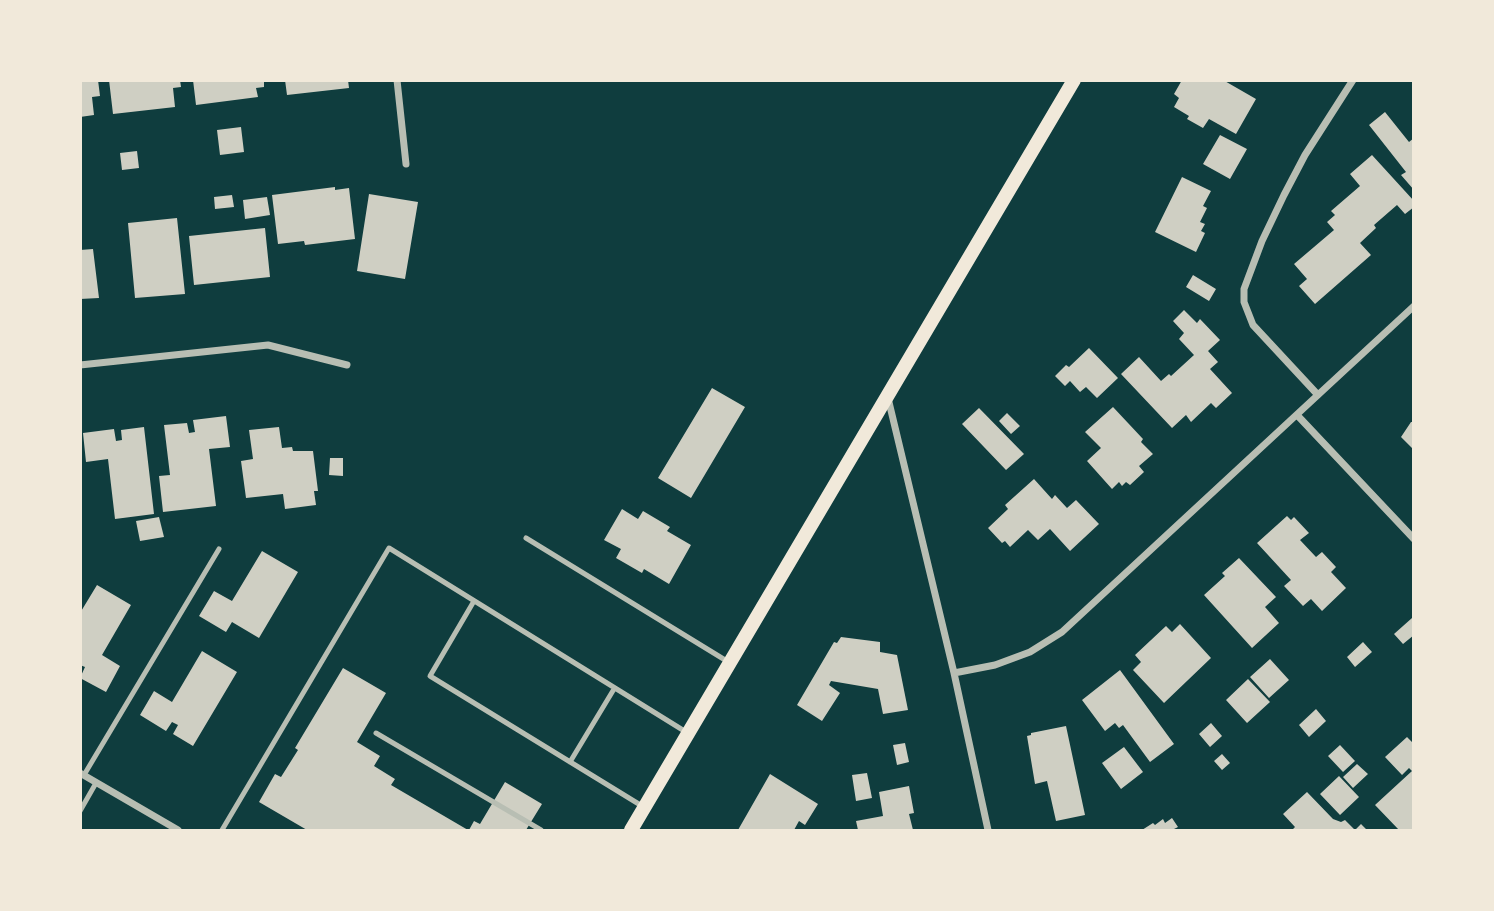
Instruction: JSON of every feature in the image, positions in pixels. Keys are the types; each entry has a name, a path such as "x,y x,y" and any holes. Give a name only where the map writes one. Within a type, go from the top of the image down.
{"main road":[{"path":"631,831 1074,80"}],"street":[{"path":"397,80 406,164"},
{"path":"1318,395 1253,325 1244,302 1244,289 1262,241 1284,195 1305,155 1353,80"},
{"path":"954,673 1030,653 1062,632 1298,416 1413,306"},
{"path":"80,365 268,345 347,365"},
{"path":"888,397 954,673 988,831"},
{"path":"1298,416 1413,539"},
{"path":"82,774 178,831"}],"lane":[{"path":"526,538 730,663"},
{"path":"222,831 388,548 689,734"},
{"path":"82,774 219,549"},
{"path":"474,601 430,676 644,808"},
{"path":"570,762 614,688"},
{"path":"376,733 541,831"},
{"path":"80,811 96,783"}],"building":[{"path":"80,80 98,80 100,96 92,97 94,115 80,117"},
{"path":"109,80 180,80 181,87 173,88 175,107 113,114"},
{"path":"193,80 264,80 264,87 256,88 258,97 196,105"},
{"path":"285,80 348,80 349,88 287,95"},
{"path":"1182,80 1223,80 1256,99 1236,134 1209,119 1203,128 1174,107 1179,98 1174,94"},
{"path":"1385,112 1409,142 1414,138 1414,190 1401,175 1406,172 1369,125"},
{"path":"241,127 244,152 220,155 217,130"},
{"path":"1220,135 1247,149 1230,179 1203,164"},
{"path":"137,151 139,168 122,170 120,153"},
{"path":"1372,155 1414,201 1414,207 1405,214 1397,205 1374,225 1376,228 1360,243 1371,255 1315,304 1299,286 1307,279 1294,264 1334,230 1327,222 1335,215 1331,211 1360,186 1350,174"},
{"path":"1182,177 1211,191 1203,206 1207,208 1200,222 1205,224 1201,231 1205,233 1196,252 1155,232"},
{"path":"335,187 335,190 349,188 355,239 305,245 304,241 278,244 272,195"},
{"path":"369,194 418,202 405,279 357,271"},
{"path":"232,195 234,207 215,209 214,197"},
{"path":"267,197 270,215 245,219 243,200"},
{"path":"177,218 185,294 135,298 128,223"},
{"path":"265,228 270,277 194,285 189,236"},
{"path":"93,249 99,298 80,299 80,250"},
{"path":"1193,275 1216,289 1209,301 1186,287"},
{"path":"1184,310 1197,323 1200,319 1220,340 1208,351 1218,362 1210,369 1232,393 1216,408 1211,403 1191,422 1186,415 1172,428 1121,374 1139,357 1161,381 1169,374 1171,376 1194,355 1179,339 1184,333 1173,321"},
{"path":"1089,348 1118,378 1097,398 1086,387 1080,392 1070,381 1065,386 1055,376"},
{"path":"712,388 745,407 691,498 658,478"},
{"path":"1113,407 1143,439 1141,442 1153,454 1139,466 1144,472 1130,485 1126,482 1122,486 1119,482 1112,489 1087,461 1101,448 1085,432"},
{"path":"979,408 1024,454 1006,470 962,424"},
{"path":"1007,413 1020,426 1011,434 999,421"},
{"path":"226,416 230,447 209,449 216,506 163,512 159,476 170,475 164,425 187,423 189,433 195,432 193,420"},
{"path":"1411,422 1414,422 1414,450 1401,437"},
{"path":"144,427 154,514 115,519 108,459 86,462 83,433 114,429 116,441 122,440 121,430"},
{"path":"279,427 282,448 313,451 318,491 314,491 316,505 285,509 283,494 246,498 241,461 253,459 249,430"},
{"path":"330,458 343,458 343,476 329,475"},
{"path":"1034,479 1052,499 1055,495 1067,508 1076,500 1099,524 1070,551 1050,529 1038,540 1028,530 1010,547 1005,541 1002,543 988,528 1008,509 1005,505"},
{"path":"622,509 638,519 643,511 670,527 667,531 691,545 669,584 644,569 642,573 616,558 621,549 604,540"},
{"path":"1287,516 1291,520 1294,517 1309,533 1300,540 1316,557 1322,552 1336,567 1331,572 1346,588 1322,611 1311,599 1303,606 1284,586 1291,580 1257,543"},
{"path":"159,517 164,537 140,541 136,521"},
{"path":"262,551 298,572 259,638 232,622 226,632 199,616 214,591 232,601"},
{"path":"1239,558 1276,597 1265,607 1279,623 1252,648 1204,595 1225,576 1222,573"},
{"path":"97,585 131,605 102,655 120,666 106,692 80,678 85,667 80,665 80,613"},
{"path":"1412,618 1414,635 1403,644 1394,634"},
{"path":"1180,624 1211,658 1164,703 1133,670 1141,662 1135,655 1166,626 1172,632"},
{"path":"841,637 880,642 880,652 897,655 908,710 883,714 878,689 831,681 829,685 840,693 822,721 797,705 834,642 837,643"},
{"path":"1363,642 1372,652 1355,667 1347,657"},
{"path":"202,651 237,672 193,746 173,734 178,725 172,722 166,731 140,715 154,691 172,702"},
{"path":"1270,659 1289,680 1269,698 1250,677"},
{"path":"343,668 386,693 357,742 380,756 374,766 395,779 391,785 468,830 307,830 259,802 275,774 281,777 298,750 295,748"},
{"path":"1120,670 1174,744 1150,762 1123,725 1119,728 1115,723 1105,731 1082,700"},
{"path":"1248,679 1270,702 1247,723 1226,700"},
{"path":"1316,709 1326,721 1309,737 1299,725"},
{"path":"1211,723 1222,736 1210,747 1199,734"},
{"path":"1066,726 1085,815 1056,821 1047,781 1035,784 1027,736"},
{"path":"1407,737 1414,744 1414,830 1399,830 1375,805 1412,771 1409,768 1402,775 1385,757"},
{"path":"905,743 909,762 897,765 893,745"},
{"path":"1340,745 1355,761 1343,772 1328,756"},
{"path":"1124,747 1143,772 1121,789 1102,763"},
{"path":"1222,754 1230,763 1222,770 1214,761"},
{"path":"1357,764 1368,774 1353,788 1343,777"},
{"path":"867,773 872,798 856,801 852,775"},
{"path":"770,774 818,804 805,825 799,821 794,830 738,830"},
{"path":"1339,776 1359,797 1340,815 1320,794"},
{"path":"505,782 542,804 526,830 469,830 474,821 480,824"},
{"path":"909,786 914,813 909,814 913,830 858,830 856,821 883,816 879,792"},
{"path":"1307,792 1333,819 1341,822 1345,820 1355,830 1292,830 1295,827 1283,814"},
{"path":"1172,818 1178,827 1172,830 1142,830 1163,819 1165,823"},
{"path":"1361,824 1367,830 1355,830"}]}
